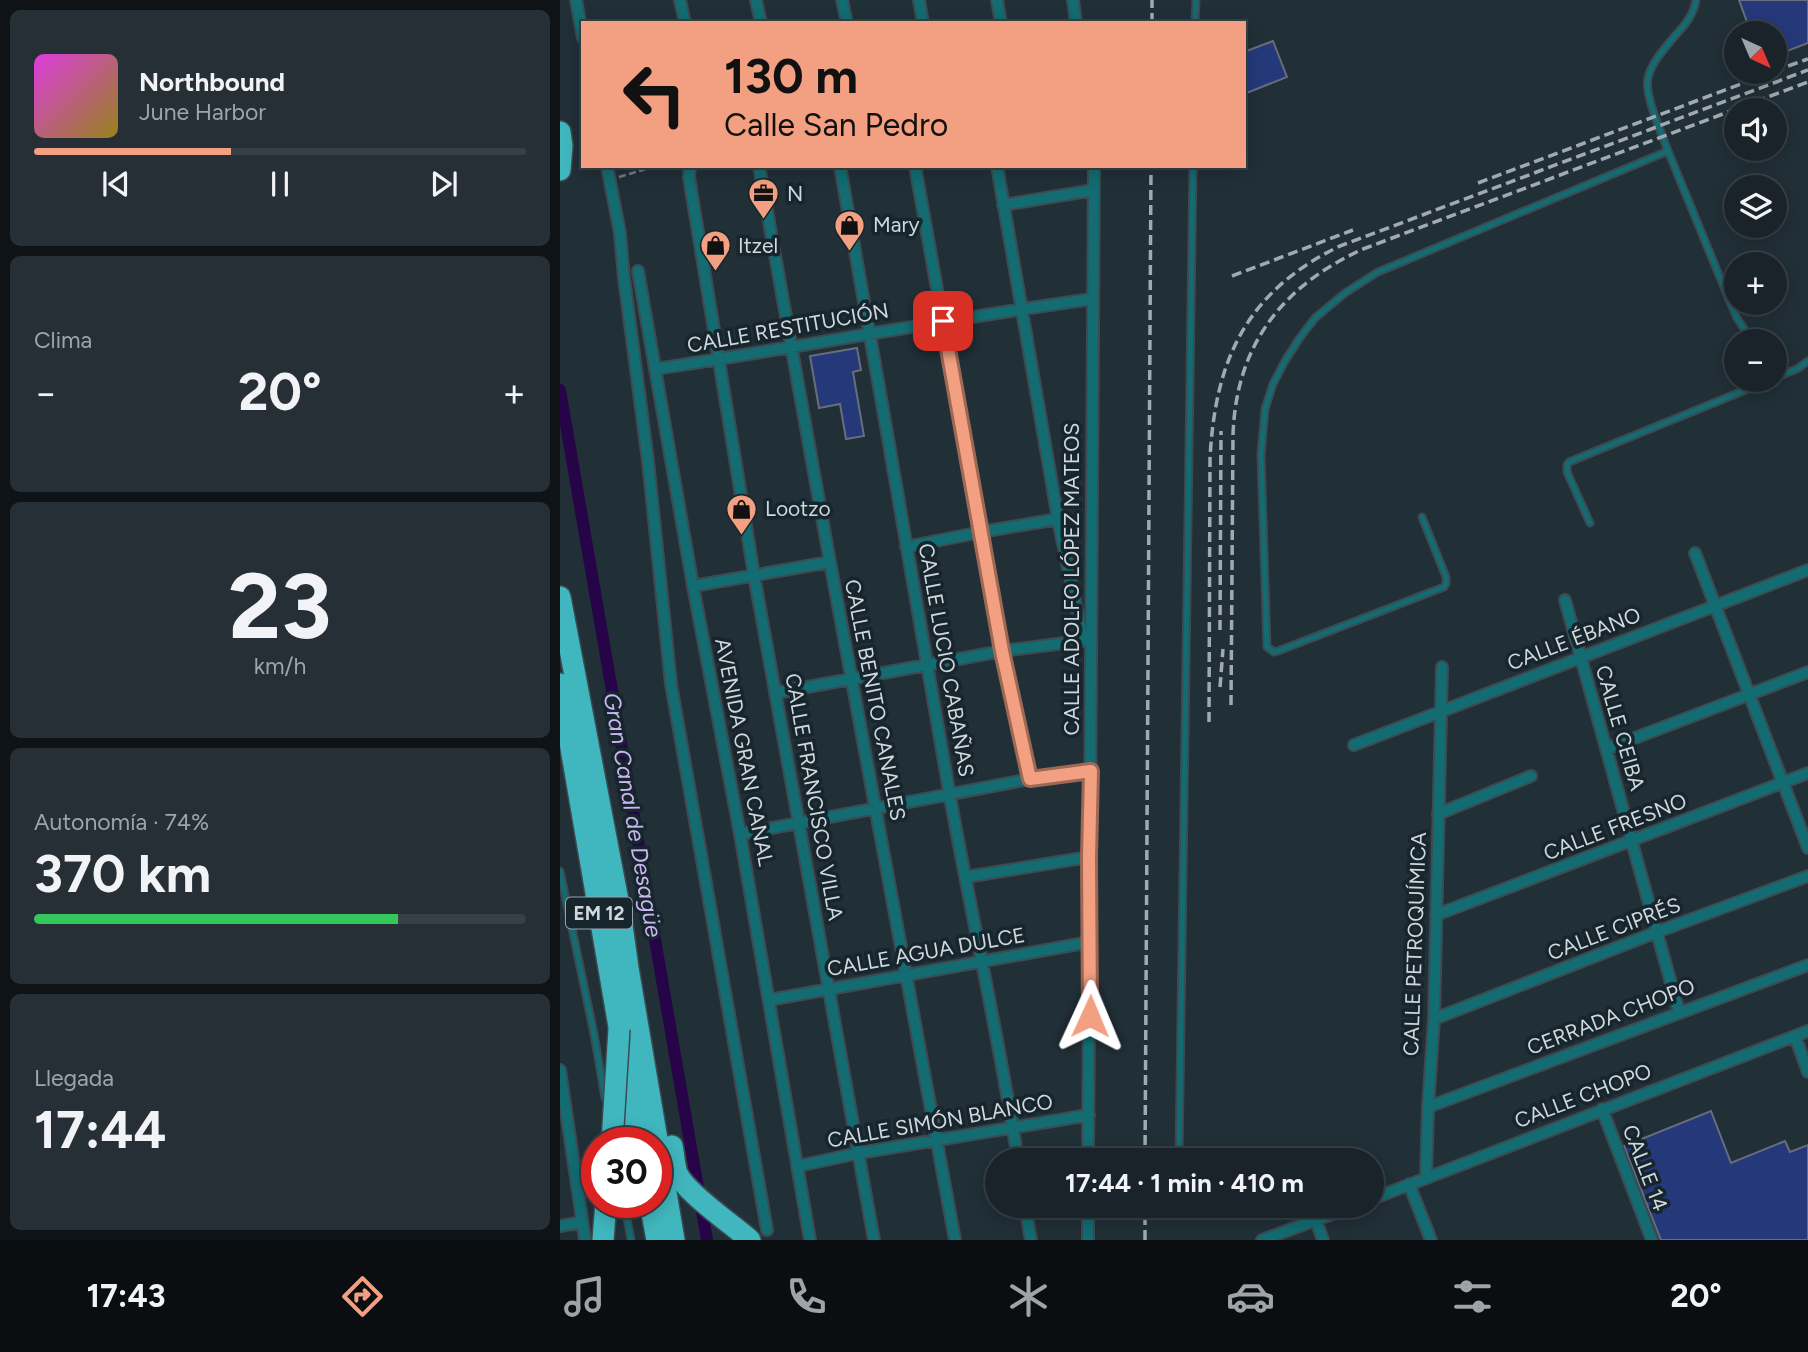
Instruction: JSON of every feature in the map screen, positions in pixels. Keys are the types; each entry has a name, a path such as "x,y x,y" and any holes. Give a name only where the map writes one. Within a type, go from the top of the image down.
{"highway":[{"path":"560,132 560,170"},
{"name":"EM 12","path":"560,597 620,911 674,1240"},
{"name":"EM 12","path":"560,684 636,1127"},
{"path":"628,968 655,1049 677,1174 706,1204 758,1235"},
{"path":"613,1127 619,1030"},
{"path":"603,1240 605,1218"},
{"path":"653,1218 657,1240"}],"street":[{"path":"576,0 581,27"},
{"path":"680,0 685,21"},
{"path":"756,0 761,21"},
{"path":"842,0 847,21"},
{"path":"919,0 923,21"},
{"path":"997,0 1001,21"},
{"path":"1073,0 1073,21"},
{"path":"607,168 620,233 648,461 671,684 758,1235"},
{"name":"CALLE FRANCISCO VILLA","path":"691,168 689,177 754,575 874,1240"},
{"name":"CALLE BENITO CANALES","path":"759,168 955,1240"},
{"name":"CALLE LUCIO CABAÑAS","path":"840,168 950,794 1016,1148"},
{"path":"915,168 1002,651 1030,779"},
{"path":"775,693 1002,651 1087,640 1058,519 997,168"},
{"name":"CALLE ADOLFO LÓPEZ MATEOS","path":"1088,1148 1091,771 1087,640 1094,168"},
{"path":"1003,205 1094,190"},
{"name":"AVENIDA GRAN CANAL","path":"638,271 810,1240"},
{"name":"CALLE RESTITUCIÓN","path":"655,369 1092,299"},
{"path":"906,547 981,531 1058,519"},
{"path":"1695,553 1808,848"},
{"path":"693,586 830,562"},
{"name":"CALLE ÉBANO","path":"1354,745 1808,570"},
{"name":"CALLE CEIBA","path":"1565,600 1679,1012"},
{"name":"CALLE PETROQUÍMICA","path":"1426,1178 1434,1019 1442,667"},
{"path":"1606,749 1808,672"},
{"path":"740,834 1030,779 1091,771"},
{"name":"CALLE FRESNO","path":"1436,915 1808,773"},
{"path":"1438,814 1531,776"},
{"path":"966,877 1089,857"},
{"name":"CALLE CIPRÉS","path":"1434,1019 1808,876"},
{"name":"CALLE AGUA DULCE","path":"769,1000 1090,942"},
{"name":"CERRADA CHOPO","path":"1428,1107 1808,965"},
{"name":"CALLE CHOPO","path":"1384,1194 1808,1031"},
{"path":"1795,1036 1808,1072"},
{"path":"560,1070 585,1240"},
{"name":"CALLE 14","path":"1602,1109 1652,1240"},
{"name":"CALLE SIMÓN BLANCO","path":"798,1166 859,1153 1089,1115"},
{"path":"1409,1184 1431,1240"},
{"path":"1028,1218 1031,1240"},
{"path":"1088,1218 1088,1240"},
{"path":"1262,1240 1321,1218"},
{"path":"1316,1220 1323,1240"},
{"path":"560,1226 582,1222"}],"lane":[{"path":"1195,21 1196,0"},
{"path":"1696,0 1689,19 1653,67 1648,78 1647,92 1668,151 1730,302 1745,329"},
{"path":"1422,517 1446,577 1444,587 1278,651 1267,647 1261,454 1265,409 1273,384 1285,361 1315,318 1345,293 1378,272 1668,151"},
{"path":"1179,1148 1193,168"},
{"path":"1787,373 1808,361"},
{"path":"1590,523 1567,472 1569,462 1740,392"},
{"path":"560,871 594,1034 609,1127"},
{"path":"627,1218 631,1240"}],"path":[{"path":"610,180 649,168"}],"building":[{"path":"1739,0 1808,0 1808,43 1787,51 1787,21 1747,21"},
{"path":"1273,41 1287,77 1246,93 1246,51"},
{"path":"857,348 861,370 853,372 864,436 846,439 840,404 819,408 810,356"},
{"path":"1711,1111 1731,1163 1785,1141 1790,1152 1808,1145 1808,1240 1661,1240 1624,1146"}],"waterway":[{"name":"Gran Canal de Desagüe","path":"560,390 707,1240"}],"railway":[{"path":"1152,0 1152,21"},
{"path":"1787,66 1808,59"},
{"path":"1209,722 1210,459 1213,423 1219,390 1229,360 1242,332 1259,307 1281,284 1308,264 1340,246 1808,70"},
{"path":"1231,705 1233,435 1236,403 1243,373 1254,346 1287,300 1334,264 1363,249 1808,82"},
{"path":"1478,183 1741,84"},
{"path":"1145,1148 1151,168"},
{"path":"1232,276 1353,230"},
{"path":"1220,630 1221,431"},
{"path":"1220,687 1223,649"},
{"path":"1145,1218 1145,1240"}],"place":[{"name":"N","path":"764,221"},
{"name":"Mary","path":"850,252"},
{"name":"Itzel","path":"715,273"},
{"name":"Lootzo","path":"742,536"}],"route":[{"path":"943,321 1002,651 1030,779 1091,771 1090,1016"}]}
